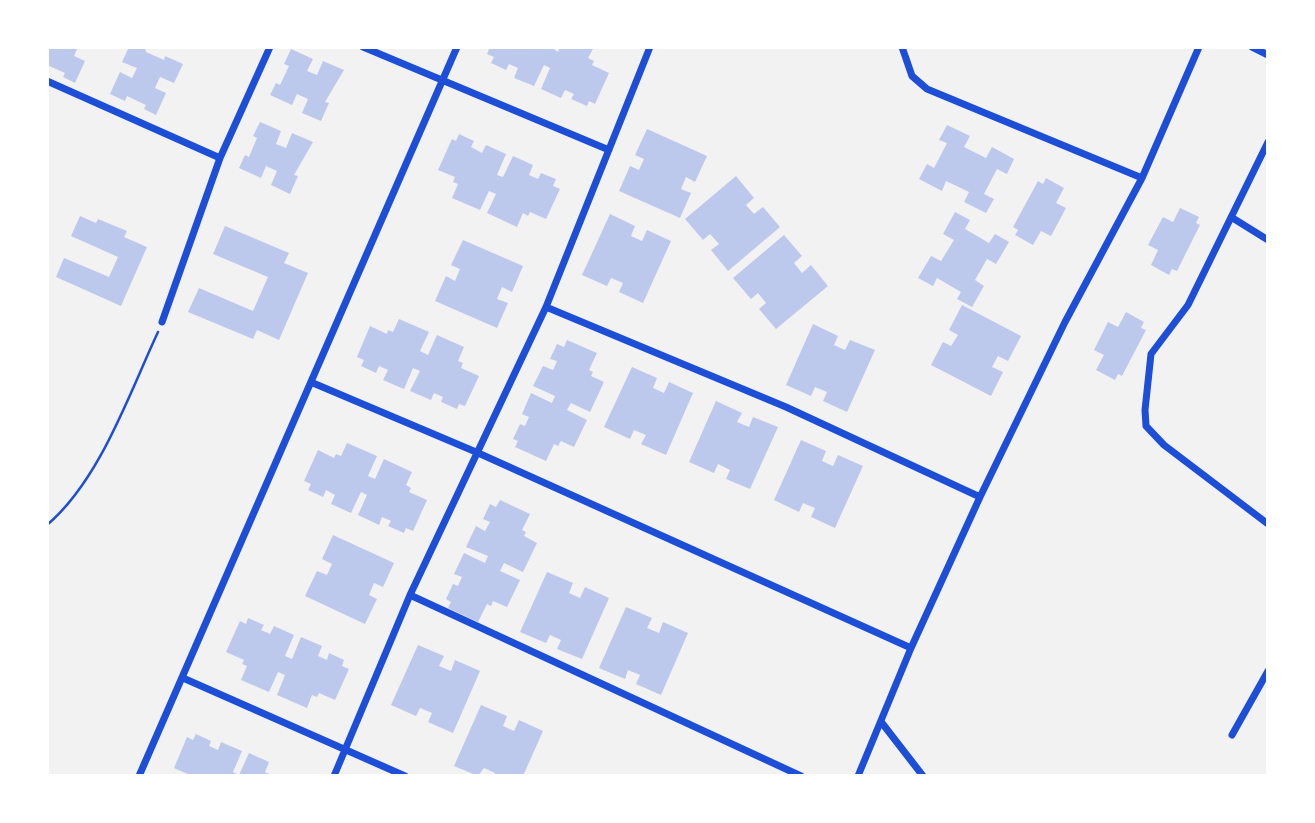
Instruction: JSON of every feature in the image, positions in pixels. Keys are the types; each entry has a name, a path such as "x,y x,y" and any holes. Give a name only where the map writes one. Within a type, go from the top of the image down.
{"street":[{"path":"162,322 220,158 270,47"},
{"path":"363,47 609,150"},
{"path":"139,776 313,383 457,47"},
{"path":"334,776 410,595 546,307 650,47"},
{"path":"902,47 912,76 928,89 1142,178"},
{"path":"858,776 911,648 980,497 1065,322 1142,178 1199,47"},
{"path":"1252,47 1268,55"},
{"path":"47,81 220,158"},
{"path":"1268,142 1188,305 1151,354 1144,410 1146,426 1164,445 1268,524"},
{"path":"1231,217 1268,240"},
{"path":"546,307 786,407 980,497"},
{"path":"313,383 476,452 911,648"},
{"path":"410,595 801,776"},
{"path":"1232,735 1268,671"},
{"path":"183,678 405,776"},
{"path":"882,723 923,776"}],"path":[{"path":"47,525 62,513 86,481 162,322"}],"building":[{"path":"47,47 78,47 74,56 85,61 75,83 63,77 65,73 47,65"},
{"path":"129,47 145,47 146,52 183,64 174,83 160,77 155,88 166,93 156,115 144,109 146,105 127,96 125,101 110,94 120,72 132,78 137,68 122,62"},
{"path":"490,47 551,47 558,52 560,47 594,47 588,58 594,61 592,65 609,73 595,104 589,101 587,106 571,99 574,94 565,90 561,98 541,89 550,68 544,65 534,86 514,78 518,68 509,64 506,70 491,63 494,57 487,54"},
{"path":"291,49 313,59 307,71 317,75 323,61 344,70 325,102 329,103 321,121 302,113 308,99 297,94 292,105 270,95 276,83 280,85 289,66 284,64"},
{"path":"260,122 281,131 276,144 286,148 292,133 313,142 294,175 298,176 290,194 271,185 277,171 266,166 261,178 239,168 245,155 249,157 257,138 253,136"},
{"path":"947,125 970,136 964,147 986,158 992,147 1014,159 1007,174 997,169 984,194 994,199 986,213 964,202 969,192 946,181 942,191 919,179 927,164 934,168 947,143 939,140"},
{"path":"647,129 707,156 695,182 686,177 681,189 691,193 680,218 619,191 630,166 639,170 644,159 635,155"},
{"path":"459,134 474,141 471,147 482,153 486,145 506,154 497,175 503,177 513,156 533,165 529,175 538,179 541,173 556,179 553,186 560,189 546,219 530,212 528,216 523,213 517,227 487,213 496,194 489,191 480,210 452,198 458,184 453,182 455,177 438,170 452,139 456,141"},
{"path":"736,176 754,198 746,205 754,214 763,207 780,227 728,271 711,250 719,244 710,234 703,240 685,219"},
{"path":"1046,178 1064,188 1056,203 1066,208 1051,236 1041,231 1033,245 1015,235 1018,230 1013,227 1038,181 1043,184"},
{"path":"1180,208 1199,217 1196,223 1200,225 1177,271 1172,269 1169,275 1151,265 1158,250 1148,245 1163,217 1173,222"},
{"path":"955,212 970,220 965,229 989,243 995,234 1009,242 996,264 987,259 975,280 984,286 972,307 957,299 961,292 937,278 933,286 918,278 931,256 941,261 954,240 943,234"},
{"path":"610,214 635,226 631,236 642,241 647,230 671,241 643,303 619,292 623,283 611,278 607,286 582,275"},
{"path":"80,216 96,223 98,219 127,231 124,237 147,247 121,306 56,277 64,258 109,277 118,257 71,236"},
{"path":"225,226 289,253 284,263 308,273 279,340 257,330 253,339 188,312 199,288 253,311 268,277 213,254"},
{"path":"784,235 802,256 794,263 802,273 811,265 828,286 776,329 759,309 766,303 758,293 751,299 733,278"},
{"path":"463,240 523,266 512,292 502,287 497,299 508,303 497,328 435,301 446,276 455,281 460,269 451,265"},
{"path":"962,305 1021,336 1008,361 998,356 992,367 1003,372 991,396 931,365 943,342 951,346 958,335 949,330"},
{"path":"1126,312 1144,322 1141,328 1146,330 1122,376 1118,374 1115,380 1096,370 1104,355 1094,350 1108,322 1118,327"},
{"path":"399,319 429,332 420,351 428,355 437,335 464,347 458,361 463,363 461,368 479,376 465,406 459,404 457,409 441,402 443,397 434,393 431,400 410,391 420,371 413,368 404,389 383,380 388,370 379,366 376,373 361,366 364,360 357,357 370,326 387,334 388,330 393,332"},
{"path":"813,324 838,336 834,345 845,350 850,340 875,350 847,412 823,401 827,392 815,387 811,396 786,385"},
{"path":"567,340 597,353 589,370 593,372 591,376 604,382 590,412 571,403 567,410 587,420 574,447 561,441 558,446 554,444 546,461 515,447 518,441 513,439 520,424 525,426 529,417 522,414 531,393 552,403 555,396 533,386 543,366 553,370 557,361 550,359 557,344 564,347"},
{"path":"632,367 657,378 653,388 664,393 669,382 693,393 666,455 641,444 646,435 634,430 630,439 604,427"},
{"path":"716,401 742,413 737,422 749,427 753,417 778,427 750,489 726,479 730,470 718,464 714,473 689,462"},
{"path":"801,440 826,451 822,461 833,466 838,455 863,466 835,528 811,517 815,508 803,503 799,512 774,500"},
{"path":"347,443 377,456 368,476 375,479 384,459 412,472 406,485 411,488 409,492 427,500 413,531 406,528 404,533 388,526 391,521 382,517 379,525 358,515 367,495 361,492 351,513 331,504 335,495 326,490 323,497 308,490 311,484 304,481 318,450 334,458 336,454 341,456"},
{"path":"500,500 530,514 522,530 526,532 524,536 537,543 523,572 504,563 500,571 520,580 507,607 493,601 491,606 487,604 478,622 448,608 451,602 446,599 453,584 458,586 462,577 454,574 464,553 485,563 488,556 466,547 476,526 485,531 490,522 483,519 490,504 496,507"},
{"path":"333,535 394,563 383,587 374,583 369,595 377,599 365,624 305,596 317,571 327,575 332,564 322,559"},
{"path":"547,572 573,583 569,593 580,598 585,587 609,598 582,659 557,649 561,640 550,635 546,643 520,632"},
{"path":"626,607 652,618 647,628 659,633 663,622 688,633 661,695 636,684 640,675 628,670 625,679 599,668"},
{"path":"248,618 264,625 261,630 270,634 274,626 294,635 285,656 292,659 301,637 322,646 318,656 327,660 329,653 344,660 342,666 349,669 335,700 319,693 317,697 312,695 307,708 277,695 285,675 278,672 269,692 241,680 247,666 242,664 244,660 226,652 240,621 246,624"},
{"path":"418,645 444,656 439,666 451,671 455,660 480,671 453,733 428,722 432,713 420,708 416,716 391,705"},
{"path":"481,705 507,716 503,726 514,731 519,720 543,731 523,776 494,776 495,773 484,768 478,776 454,766"},
{"path":"196,734 211,741 209,746 218,750 221,742 242,751 233,772 239,775 249,753 269,762 265,772 274,776 192,776 174,768 187,737 193,740"}]}
